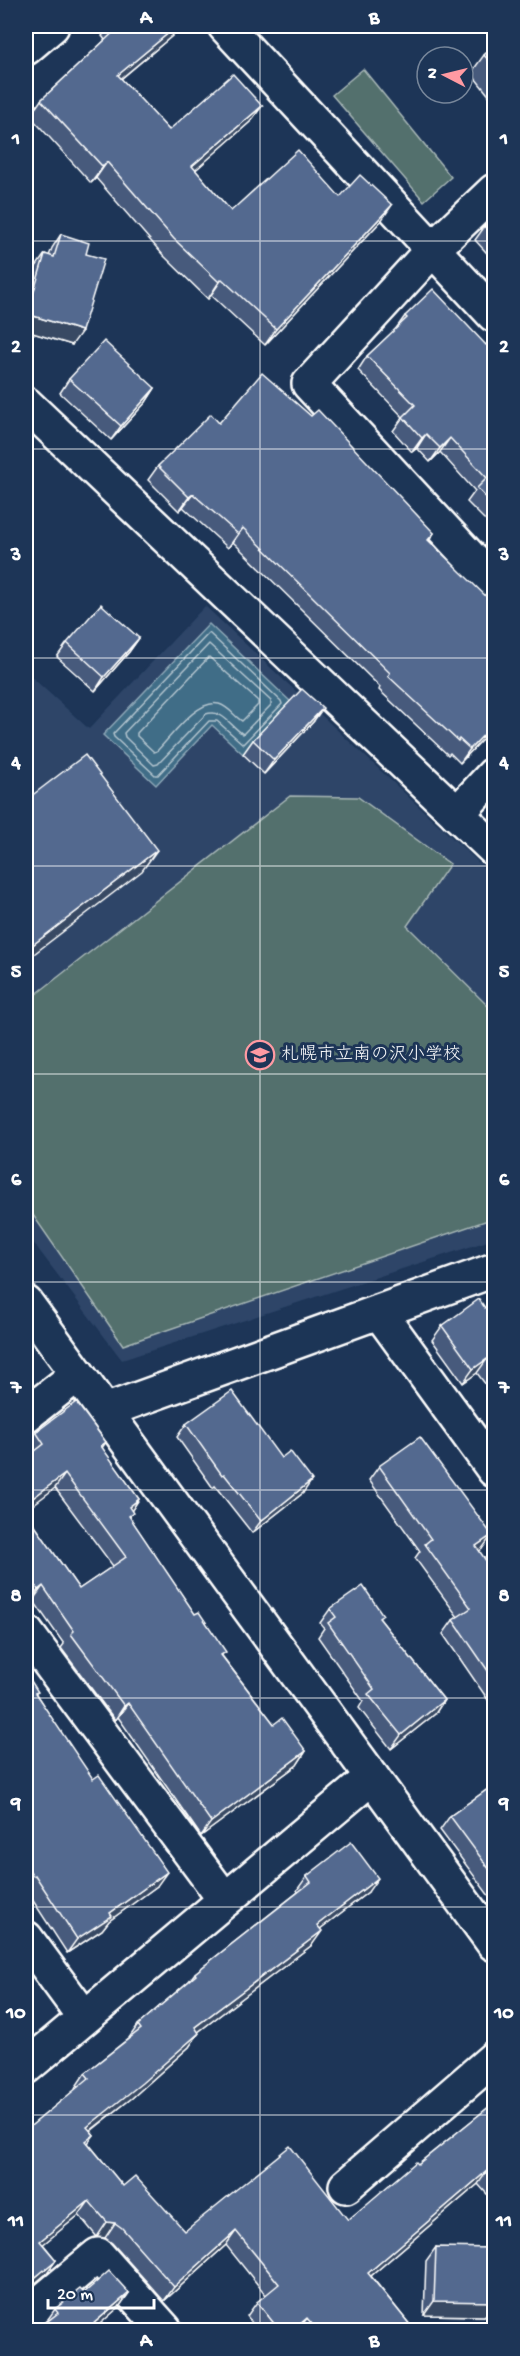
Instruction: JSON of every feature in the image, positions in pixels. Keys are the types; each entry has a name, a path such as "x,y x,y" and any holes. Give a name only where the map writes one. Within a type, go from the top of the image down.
{"street":[{"path":"26,48 52,26"},
{"path":"225,26 495,315"},
{"path":"495,191 433,249 309,384 495,583"},
{"path":"26,404 495,849"},
{"path":"457,814 495,774"},
{"path":"105,1411 495,1270"},
{"path":"26,1303 495,1944"},
{"path":"379,1312 495,1470"},
{"path":"26,1415 78,1374"},
{"path":"26,1632 225,1900"},
{"path":"26,2067 372,1777"},
{"path":"26,1938 84,2017"},
{"path":"346,2186 495,2058"},
{"path":"26,2315 98,2255 165,2331"}],"shaded area":[{"name":"札幌市立南の沢小学校","path":"205,606 494,877 494,1239 122,1360 26,1233 26,672 89,729"}],"green space":[{"path":"363,69 451,177 424,201 332,95"},
{"name":"札幌市立南の沢小学校","path":"290,796 358,797 450,864 407,926 494,1012 494,1218 123,1345 26,1205 26,1002"}],"water":[{"path":"209,624 292,703 243,754 212,725 156,785 103,735"}],"building":[{"path":"117,26 177,26 118,75 169,130 233,74 262,106 192,166 231,211 298,150 340,197 360,175 392,205 276,329 222,279 219,282 174,239 107,162 103,167 41,100 119,27"},
{"path":"495,45 495,68 484,55"},
{"path":"495,217 495,237 485,226"},
{"path":"61,234 89,243 86,254 104,259 82,331 27,314 45,254 54,257"},
{"path":"433,289 486,345 495,337 495,507 477,488 487,478 450,438 440,448 426,434 422,438 403,417 415,405 367,356 407,318 405,316"},
{"path":"104,341 155,388 121,426 69,379"},
{"path":"262,373 311,416 318,410 434,533 428,540 495,605 495,723 470,749 459,739 458,741 388,676 390,673 243,528 238,534 193,494 189,497 158,466 211,414 219,423"},
{"path":"101,604 139,638 104,677 67,643"},
{"path":"302,689 323,708 274,760 253,740"},
{"path":"85,755 157,850 26,950 26,800"},
{"path":"479,1299 485,1308 495,1301 495,1369 487,1359 473,1369 442,1326"},
{"path":"232,1391 281,1458 290,1451 312,1480 261,1521 224,1474 222,1475 186,1424"},
{"path":"76,1402 106,1442 101,1446 139,1499 129,1507 133,1513 129,1516 195,1614 199,1612 226,1652 221,1655 274,1724 282,1718 306,1751 211,1822 128,1703 124,1706 71,1634 74,1631 43,1586 38,1590 26,1570 26,1513 79,1589 126,1557 65,1474 26,1503 26,1458 44,1444 36,1432"},
{"path":"420,1437 492,1535 476,1546 495,1574 495,1681 453,1620 471,1608 425,1544 431,1539 379,1466"},
{"path":"363,1586 383,1615 379,1618 444,1700 401,1735 368,1694 374,1689 328,1623 336,1617 330,1609"},
{"path":"26,1673 38,1692 35,1693 93,1779 99,1775 167,1872 110,1913 112,1916 77,1939 26,1865"},
{"path":"495,1784 495,1877 450,1816"},
{"path":"351,1842 378,1878 317,1925 322,1931 195,2027 199,2033 87,2127 94,2135 86,2141 123,2186 135,2176 185,2231 290,2146 348,2220 416,2162 418,2164 495,2102 495,2177 488,2170 368,2273 415,2331 318,2331 307,2318 292,2331 280,2331 257,2302 279,2284 236,2231 174,2287 122,2228 115,2223 107,2222 89,2201 40,2241 56,2260 31,2281 26,2274 26,2130 89,2078 85,2073 141,2029 138,2025 196,1975 195,1973 311,1882 307,1876"},
{"path":"436,2247 495,2248 495,2301 434,2301"},
{"path":"109,2271 129,2293 92,2325 96,2331 35,2331 58,2313 55,2309 80,2289 84,2293"}],"place":[{"name":"札幌市立南の沢小学校","path":"260,1055"}]}
